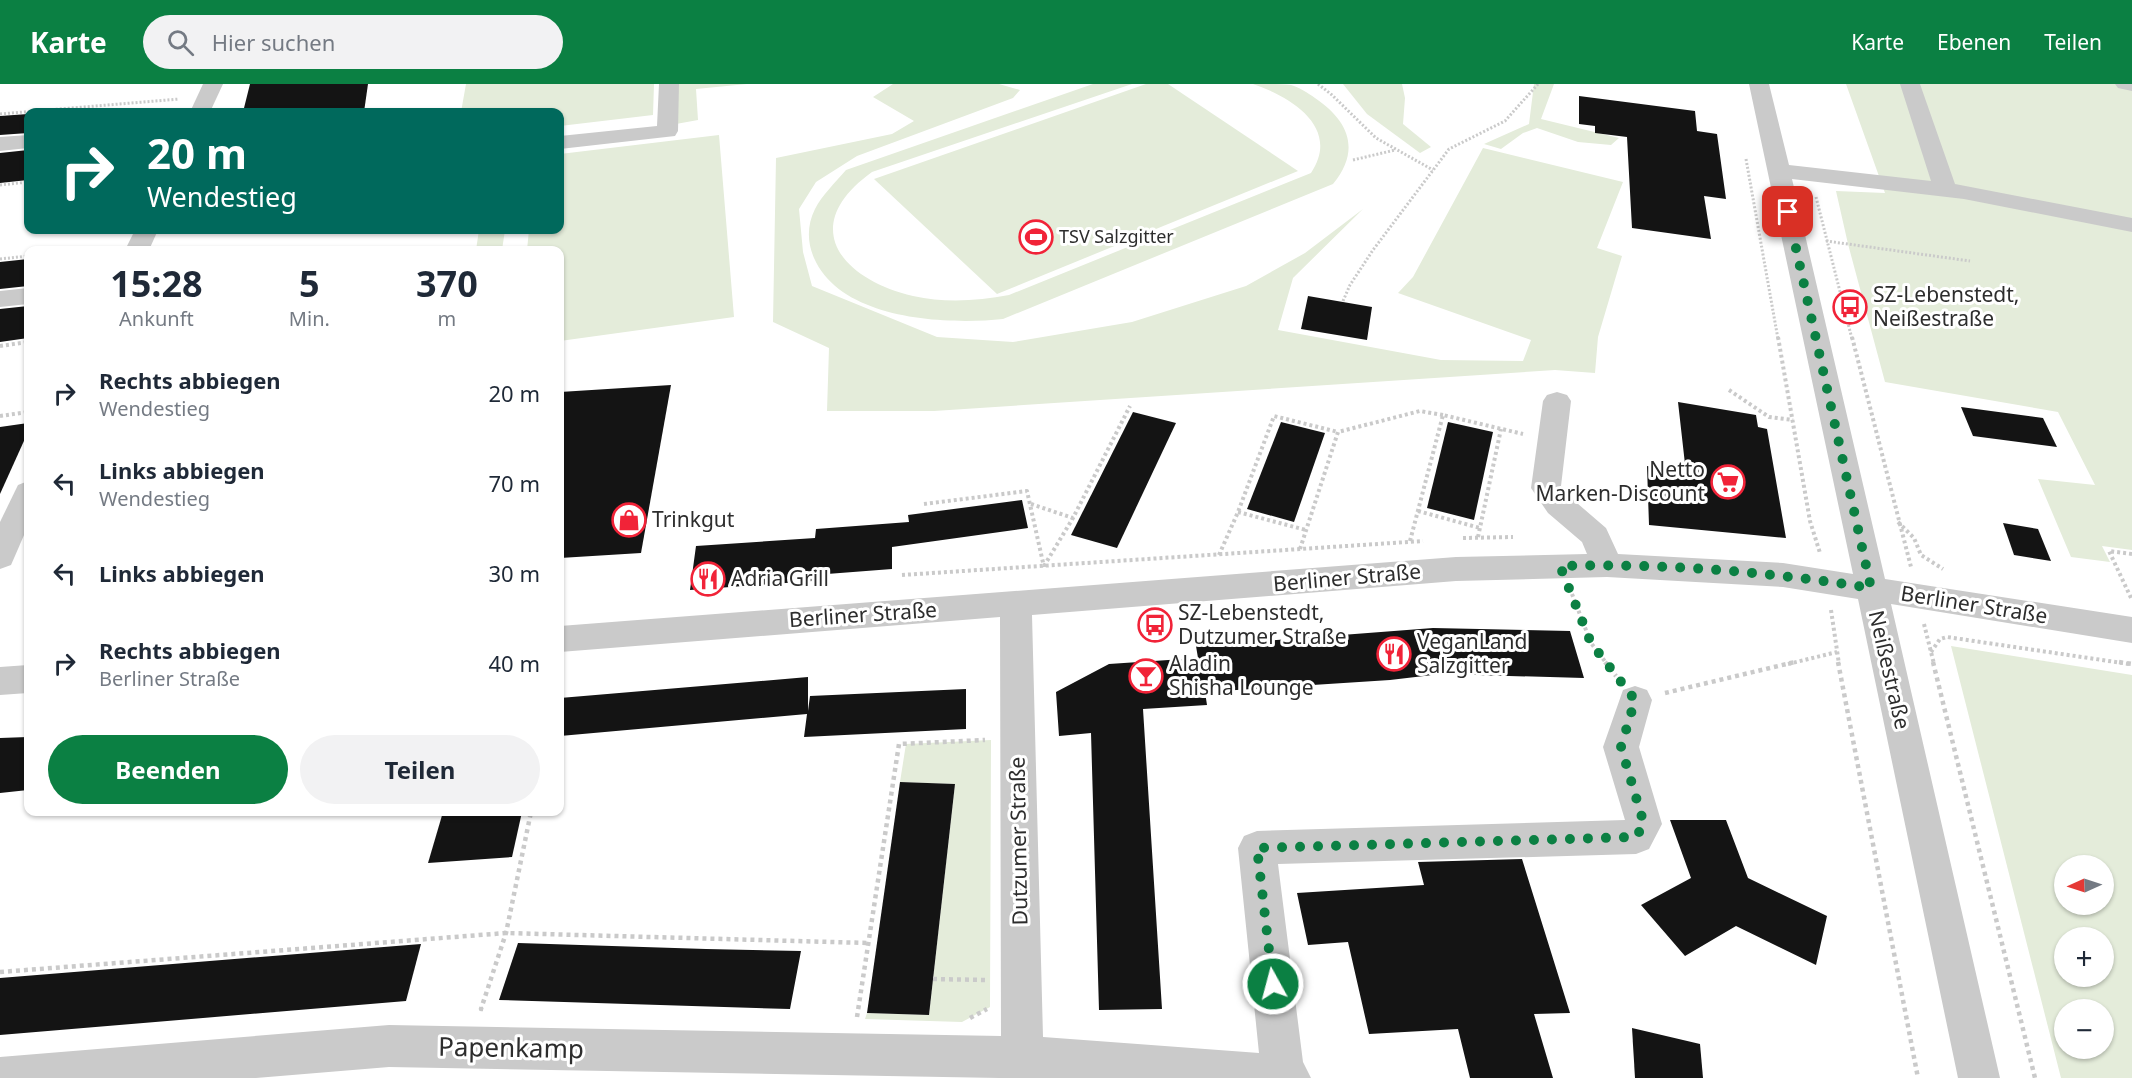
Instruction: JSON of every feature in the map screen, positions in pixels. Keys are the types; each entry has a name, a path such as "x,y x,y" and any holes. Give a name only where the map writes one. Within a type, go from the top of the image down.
{"street":[{"path":"202,108 213,84"},
{"path":"564,143 667,131 669,84"},
{"path":"1910,84 1945,189"},
{"path":"2125,84 2132,85"},
{"name":"Neißestraße","path":"1754,85 1779,171 1979,1078"},
{"path":"0,144 24,142"},
{"path":"1779,171 1945,189 2132,225"},
{"path":"0,299 24,296"},
{"path":"1557,401 1546,488 1559,505 1595,536 1607,565"},
{"path":"0,557 24,501"},
{"name":"Berliner Straße","path":"564,639 1456,569 1607,565 1783,575 2132,630"},
{"name":"Dutzumer Straße","path":"1016,604 1021,1067"},
{"path":"0,681 24,679"},
{"path":"1286,1077 1257,848 1636,837 1644,824 1621,747 1635,700"},
{"name":"Papenkamp","path":"0,1078 389,1046 1286,1077"}],"path":[{"path":"1318,84 1344,105 1369,132 1433,170"},
{"path":"1343,302 1350,285 1373,250 1449,149 1505,121 1538,84"},
{"path":"73,108 183,99"},
{"path":"0,114 24,112"},
{"path":"1353,159 1396,150"},
{"path":"1745,155 1812,529 1820,553"},
{"path":"1810,174 1911,569 1920,571"},
{"path":"0,185 24,182"},
{"path":"1826,241 1970,261"},
{"path":"0,259 24,256"},
{"path":"0,346 24,343"},
{"path":"1728,390 1769,417 1792,420"},
{"path":"924,504 1027,490 1044,567 1073,518 1130,406"},
{"path":"1219,555 1238,512 1274,416 1338,432 1420,411 1552,441"},
{"path":"0,416 24,413"},
{"path":"1410,542 1443,415"},
{"path":"1478,537 1502,429"},
{"path":"1300,549 1338,432"},
{"path":"1030,504 1073,518"},
{"path":"1418,511 1480,528"},
{"path":"1238,512 1306,530"},
{"path":"1898,521 1914,538 1921,555 1948,571"},
{"path":"2132,554 2109,551 2132,600"},
{"path":"1560,566 1591,643 1635,700 1837,652"},
{"path":"1831,610 1918,1078"},
{"path":"1923,620 2036,1078"},
{"path":"1930,653 1940,639 1947,637 2132,664"},
{"path":"857,1018 899,744 991,740"},
{"path":"481,1009 506,933 530,816"},
{"path":"0,972 506,933 868,943"},
{"path":"933,978 991,980"}],"green space":[{"path":"466,84 654,84 653,115 564,126 564,108 462,108"},
{"path":"676,84 747,84 696,89 698,120 676,124"},
{"path":"893,84 999,84 1020,90 1013,98 857,156 816,182 799,209 803,252 812,286 937,337 1013,342 1132,322 1246,286 1305,253 1363,209 1293,278 1278,330 1441,360 1523,361 1531,340 1398,293 1413,277 1483,148 1623,182 1597,248 1622,256 1598,337 1595,373 1555,370 934,411 827,411 829,348 773,322 776,158 892,134 914,121 873,97"},
{"path":"1093,84 1132,84 872,172 849,192 837,212 833,230 837,248 849,264 866,277 887,288 913,296 937,300 961,300 1009,295 1311,173 1319,157 1320,142 1316,128 1308,116 1296,106 1283,97 1253,84 1291,85 1306,92 1327,107 1343,126 1349,148 1347,159 1333,184 1003,319 953,321 897,314 847,295 828,279 814,258 809,240 809,227 818,204 846,170"},
{"name":"TSV Salzgitter","path":"1146,84 1168,84 1298,171 997,294 874,179"},
{"path":"1343,84 1402,84 1405,98 1403,124 1431,147 1420,153 1367,114"},
{"path":"1534,84 1554,84 1541,119 1619,138 1611,145 1578,142 1537,128 1523,133 1501,149 1484,144 1529,124"},
{"path":"1846,84 2132,84 2132,550 2102,546 2110,562 2071,557 2038,479 2095,485 2058,412 1885,382 1836,191 1885,193"},
{"path":"719,135 734,317 564,340 564,246 527,246 529,234 564,234 564,154"},
{"path":"478,234 504,234 503,246 477,246"},
{"path":"1951,646 2132,675 2132,1078 2061,1078 2056,1059 2114,1059 2114,999 2054,999 2054,1051"},
{"path":"991,740 990,1007 962,1022 865,1019 867,1013 929,1015 955,784 900,782 906,744"}],"building":[{"path":"250,84 368,84 365,108 244,108"},
{"path":"1579,96 1695,111 1697,131 1717,134 1726,199 1704,196 1711,239 1632,228 1627,137 1595,133 1595,126 1579,124"},
{"path":"24,114 24,133 0,135 0,116"},
{"path":"24,150 24,180 0,183 0,153"},
{"path":"24,259 24,286 0,289 0,262"},
{"path":"1308,296 1372,307 1367,340 1301,329"},
{"path":"24,306 24,339 0,342 0,309"},
{"path":"671,385 641,553 564,558 564,392"},
{"path":"1678,402 1756,415 1758,427 1767,429 1786,538 1649,525 1647,466 1686,473"},
{"path":"1961,407 2043,418 2057,447 1973,436"},
{"path":"1133,412 1176,423 1117,548 1071,535"},
{"path":"1281,422 1325,433 1294,522 1247,509"},
{"path":"1448,422 1493,432 1474,520 1427,508"},
{"path":"24,424 24,441 0,494 0,427"},
{"path":"1022,500 1028,528 892,547 892,569 814,575 813,581 690,590 696,546 815,538 816,529 909,522 908,515"},
{"path":"2003,523 2038,529 2051,561 2014,555"},
{"path":"1433,628 1570,631 1584,678 1441,674 1390,680 1205,692 1207,705 1143,709 1162,1009 1099,1010 1091,733 1059,736 1056,692 1109,664 1198,658 1196,646"},
{"path":"808,677 808,711 810,696 966,689 966,729 804,737 807,714 564,736 564,698"},
{"path":"24,737 24,790 0,793 0,738"},
{"path":"900,782 955,784 929,1015 867,1013"},
{"path":"442,816 521,816 512,857 428,863"},
{"path":"1670,820 1726,820 1748,878 1827,916 1816,965 1736,926 1685,956 1641,905 1691,878"},
{"path":"1522,859 1570,1013 1534,1014 1553,1078 1470,1078 1458,1029 1369,1034 1348,942 1308,945 1297,893 1424,885 1418,862"},
{"path":"518,943 801,951 790,1009 499,1000"},
{"path":"421,944 406,1001 0,1035 0,978"},
{"path":"1632,1028 1700,1044 1703,1078 1635,1078"}],"place":[{"name":"TSV Salzgitter","path":"1036,237"},
{"name":"SZ-Lebenstedt, Neißestraße","path":"1850,307"},
{"name":"Netto Marken-Discount","path":"1728,482"},
{"name":"Trinkgut","path":"629,520"},
{"name":"Adria Grill","path":"708,579"},
{"name":"SZ-Lebenstedt, Dutzumer Straße","path":"1155,625"},
{"name":"VeganLand Salzgitter","path":"1394,654"},
{"name":"Aladin Shisha Lounge","path":"1146,676"}],"route":[{"path":"1273,984 1257,848 1636,837 1644,824 1621,747 1635,700 1591,643 1560,566 1607,565 1783,575 1871,588 1788,212"}]}
